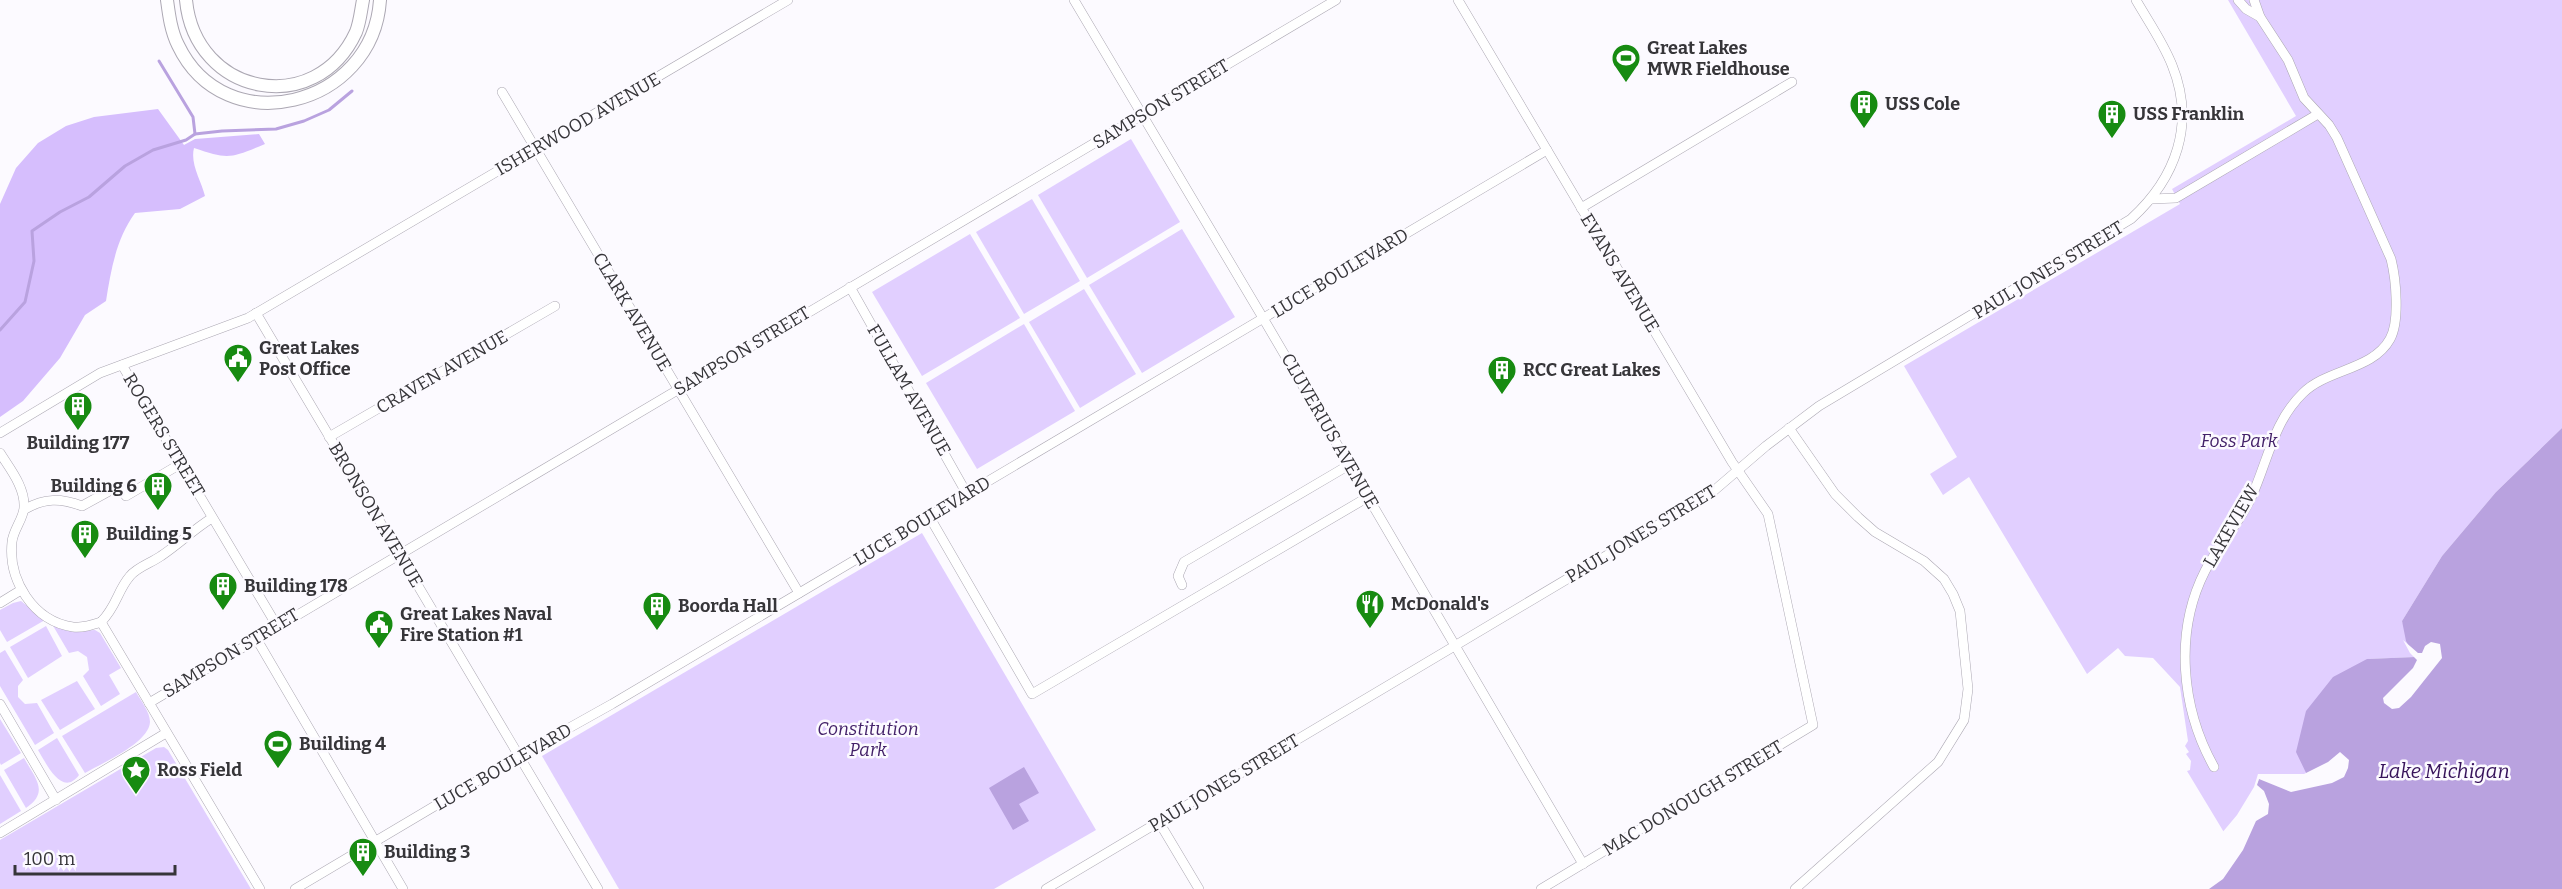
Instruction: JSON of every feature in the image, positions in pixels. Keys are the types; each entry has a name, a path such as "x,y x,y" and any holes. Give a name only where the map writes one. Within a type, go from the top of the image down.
{"street":[{"path":"167,0 169,16 178,45 200,76 219,90 244,99 269,103 295,100 318,92 341,78 358,59 371,36 378,17 380,0"},
{"path":"186,0 191,28 197,42 210,59 222,70 247,81 279,86 303,81 322,72 334,62 357,31 363,0"},
{"name":"ISHERWOOD AVENUE","path":"256,313 788,0"},
{"name":"CLUVERIUS AVENUE","path":"1074,0 1583,864"},
{"name":"SAMPSON STREET","path":"149,703 1336,0"},
{"name":"EVANS AVENUE","path":"1458,0 1738,471 1768,514 1806,689"},
{"name":"PAUL JONES STREET","path":"1046,889 1710,494 1789,428 1820,406 2122,226 2152,199 2169,174 2181,138 2182,102 2173,65 2136,0"},
{"name":"LAKEVIEW","path":"2238,0 2246,9 2260,17"},
{"name":"LAKEVIEW","path":"2214,767 2193,718 2184,650 2195,596 2205,570 2248,504 2279,423 2290,406 2305,390 2323,378 2366,361 2379,352 2392,337 2396,322 2395,274 2391,259 2337,138 2329,125 2304,98 2288,60 2260,17 2254,0"},
{"path":"1581,208 1792,82"},
{"name":"CLARK AVENUE","path":"502,92 799,593"},
{"path":"2152,199 2176,198 2318,114"},
{"name":"LUCE BOULEVARD","path":"295,889 968,494 1547,150"},
{"name":"FULLAM AVENUE","path":"850,287 968,494"},
{"name":"CRAVEN AVENUE","path":"329,437 555,306"},
{"path":"122,365 256,313"},
{"name":"BRONSON AVENUE","path":"256,313 598,889"},
{"name":"ROGERS STREET","path":"0,433 100,373 122,365 277,626"},
{"path":"1789,428 1835,494 1858,517 1875,532 1924,561 1944,579 1960,611 1968,689 1964,720 1938,762 1795,889"},
{"path":"0,453 18,482 25,509 12,539 12,562 21,590 38,610 54,620 75,627 101,622 116,604 124,583 132,573 161,556 189,536 195,528 212,518"},
{"path":"25,509 47,500 59,500 82,506 111,490 121,488 126,496 182,463"},
{"path":"1182,585 1179,576 1184,562 1349,465"},
{"path":"929,516 1032,694 1368,497"},
{"path":"0,603 21,590"},
{"path":"101,622 260,889"},
{"path":"256,638 403,889"},
{"name":"MAC DONOUGH STREET","path":"1541,889 1813,725 1806,689"},
{"path":"0,704 56,800"},
{"path":"0,833 166,733"},
{"path":"1159,822 1199,889"}],"green space":[{"name":"Foss Park","path":"2228,0 2562,0 2562,428 2496,492 2442,556 2402,621 2415,657 2367,659 2308,777 2260,776 2256,788 2225,834 2187,771 2190,770 2191,761 2186,754 2189,752 2185,746 2188,741 2180,687 2153,658 2125,656 2118,648 2087,674 1969,477 1943,495 1930,474 1957,457 1904,366 2180,204 2172,189 2296,116"},
{"path":"1131,139 1180,222 1087,278 1038,195"},
{"path":"1032,199 1080,281 1024,314 976,232"},
{"path":"1182,229 1235,317 1142,373 1089,285"},
{"path":"970,234 1020,318 922,376 872,292"},
{"path":"1084,289 1136,374 1080,408 1029,322"},
{"path":"1024,324 1075,411 977,469 926,383"},
{"name":"Constitution Park","path":"922,533 1096,830 994,889 619,889 542,756"},
{"path":"21,601 45,620 7,642 0,630 0,610"},
{"path":"52,624 79,631 95,630 100,633 121,668 109,675 120,694 101,706 83,676 89,670 87,657 78,651 69,653"},
{"path":"46,626 62,656 28,678 10,647"},
{"path":"5,650 23,680 18,686 18,697 25,704 37,703 54,733 35,745 0,686 0,653"},
{"path":"77,681 95,709 60,730 41,700"},
{"path":"136,692 149,714 148,730 124,752 85,773 62,736"},
{"path":"0,719 21,753 1,765 0,763"},
{"path":"57,738 79,775 67,783 55,776 38,750"},
{"name":"Ross Field","path":"164,747 168,750 251,889 0,889 0,840 156,748"},
{"path":"24,758 36,778 39,790 33,802 26,808 4,770"},
{"path":"0,775 21,811 0,824"}],"shaded area":[{"path":"158,109 184,145 195,139 259,134 265,144 230,156 194,148 195,166 205,196 180,209 135,213 119,244 112,266 106,301 85,315 60,358 23,401 0,417 0,204 16,168 38,143 66,126 94,117"}],"water":[{"name":"Lake Michigan","path":"2562,428 2562,889 2159,889 2184,875 2217,843 2248,801 2260,776 2308,777 2296,752 2306,711 2333,677 2367,659 2415,657 2406,641 2402,621 2442,556 2496,492"},
{"path":"1024,767 1039,793 1019,804 1029,821 1013,830 989,788"}],"pier":[{"path":"2403,640 2418,653 2422,653 2425,646 2431,642 2440,644 2442,658 2411,697 2399,708 2392,709 2384,703 2383,698 2413,668 2417,660"},
{"path":"2340,752 2349,760 2348,768 2344,777 2332,783 2291,792 2259,779 2257,785 2264,791 2269,804 2268,814 2256,821 2243,850 2223,879 2209,889 2156,889 2183,872 2216,840 2237,815 2254,787 2258,774 2304,774 2328,762"}],"waterway":[{"path":"159,61 193,117 195,134"},
{"path":"0,330 25,302 34,261 32,231 60,212 89,197 125,166 153,150 186,140 195,134 276,129 304,121 329,110 352,91"}],"place":[{"name":"Great Lakes MWR Fieldhouse","path":"1626,84"},
{"name":"USS Cole","path":"1864,130"},
{"name":"USS Franklin","path":"2112,140"},
{"name":"Great Lakes Post Office","path":"238,384"},
{"name":"RCC Great Lakes","path":"1502,396"},
{"name":"Building 177","path":"78,432"},
{"name":"Building 6","path":"158,512"},
{"name":"Building 5","path":"85,560"},
{"name":"Building 178","path":"223,612"},
{"name":"McDonald's","path":"1370,630"},
{"name":"Boorda Hall","path":"657,632"},
{"name":"Great Lakes Naval Fire Station #1","path":"379,650"},
{"name":"Building 4","path":"278,770"},
{"name":"Ross Field","path":"136,796"},
{"name":"Building 3","path":"363,878"}]}
